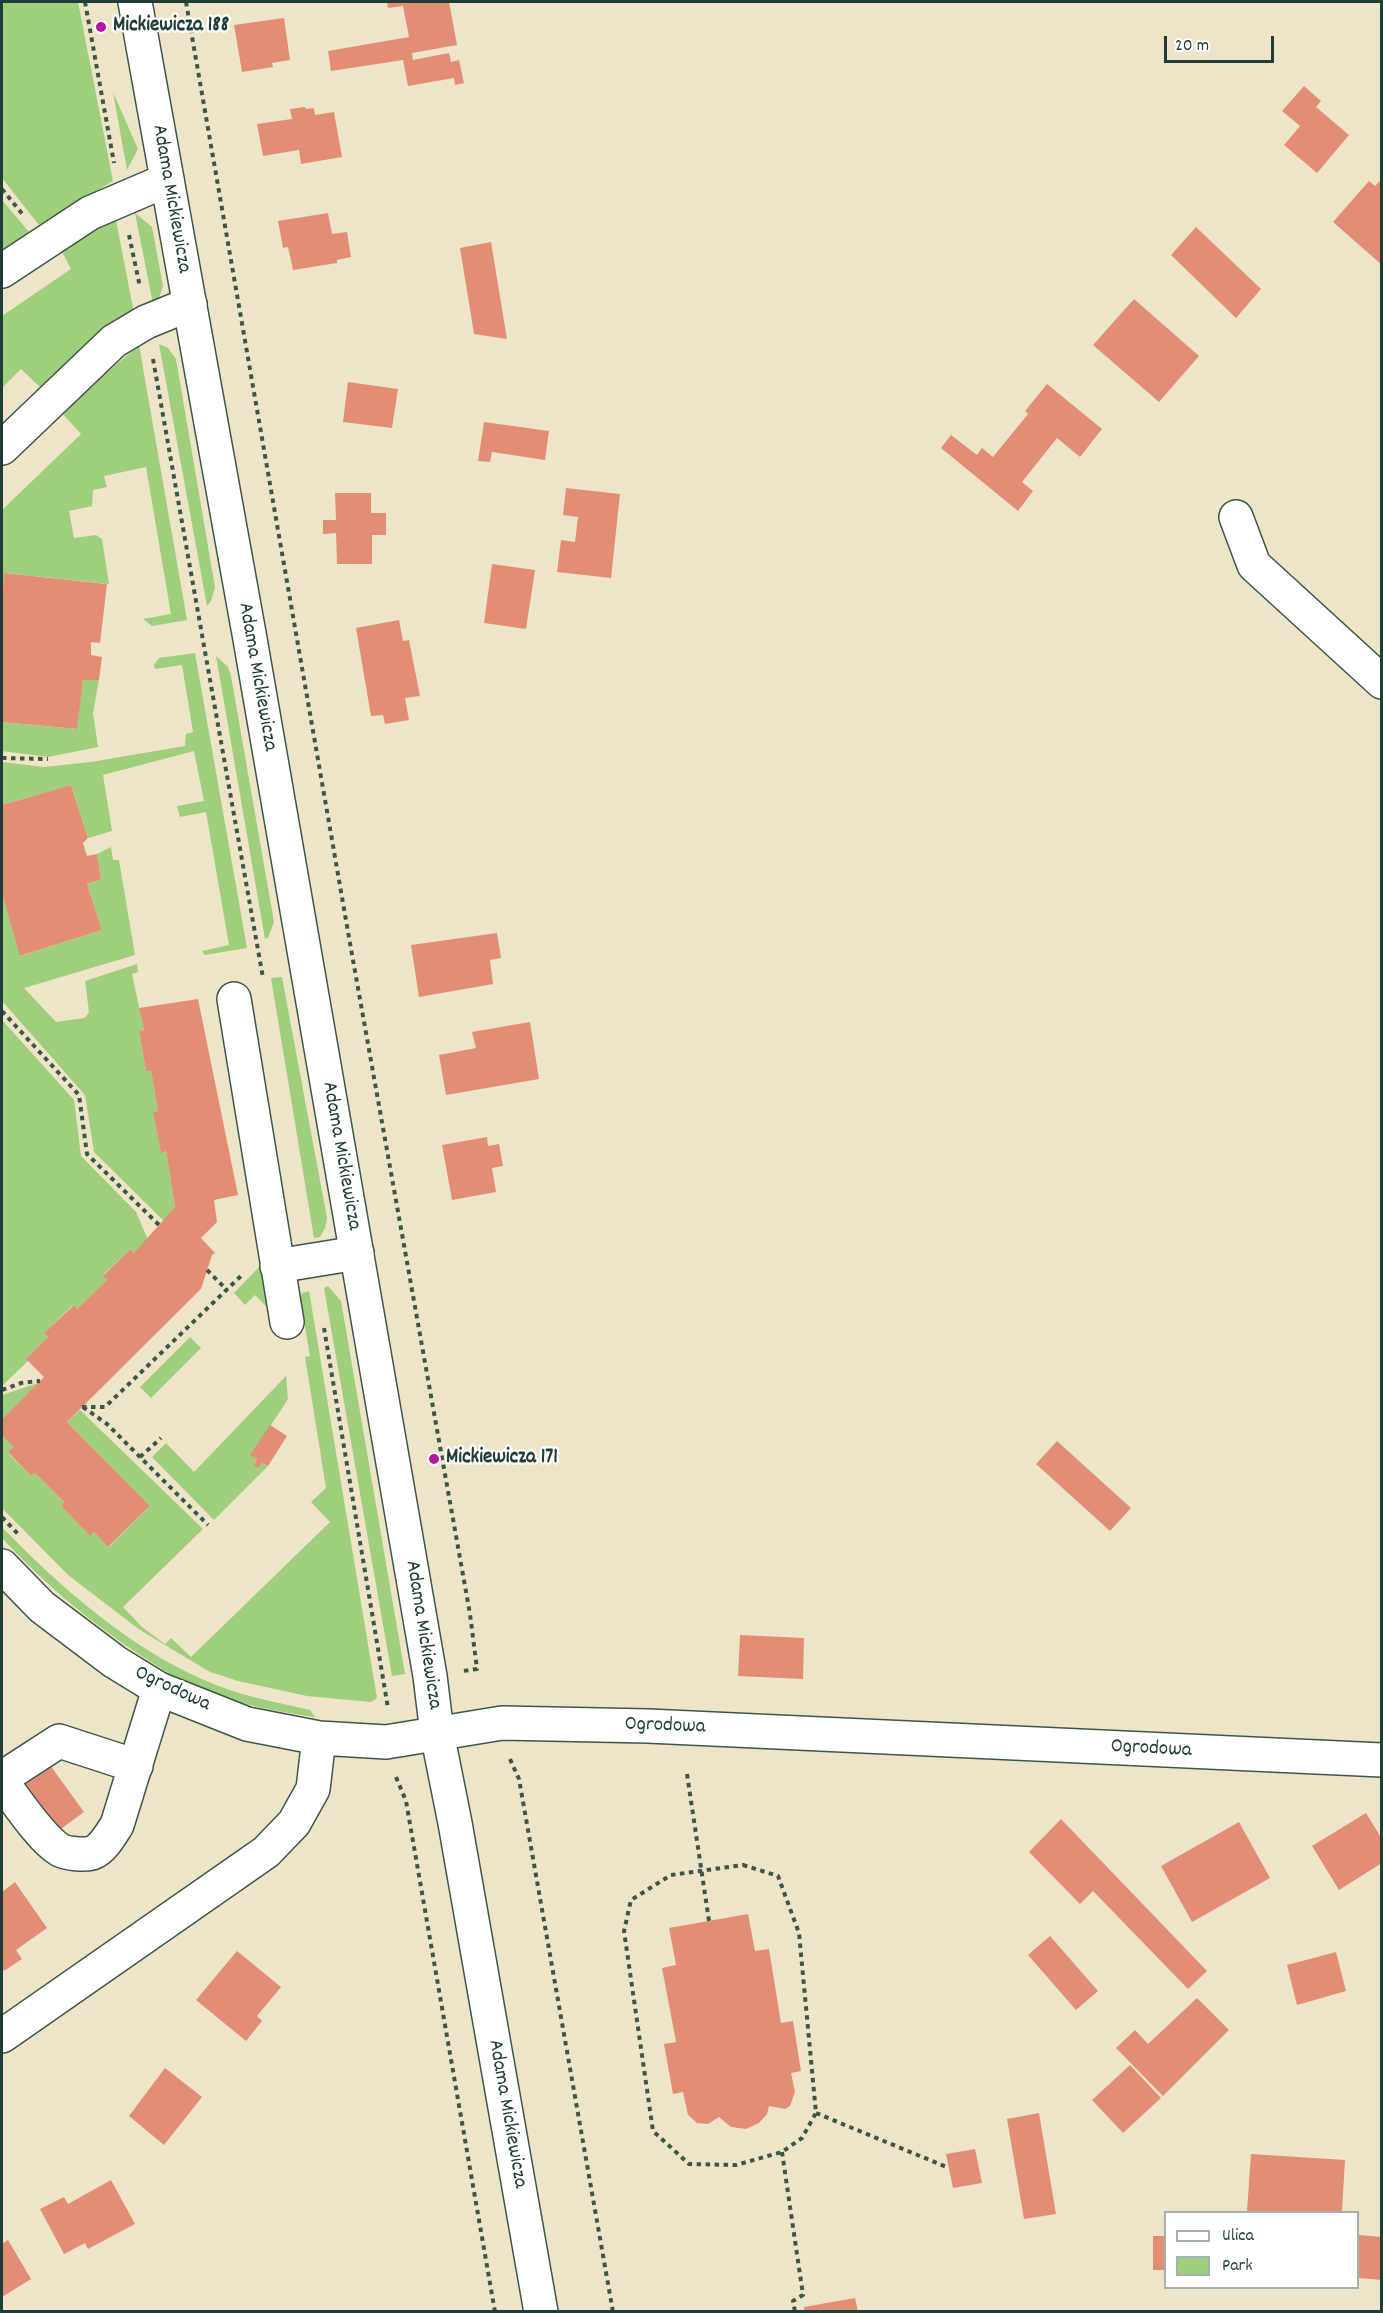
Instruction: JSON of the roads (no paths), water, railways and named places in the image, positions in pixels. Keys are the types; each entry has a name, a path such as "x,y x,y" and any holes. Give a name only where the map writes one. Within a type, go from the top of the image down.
{"main road":[{"name":"Adama Mickiewicza","path":"135,2 357,1253 430,1676 437,1733 455,1823 541,2312"},
{"path":"2,271 90,213 167,180"},
{"path":"2,448 114,341 146,322 190,304"},
{"path":"1236,517 1254,565 1382,682"},
{"path":"234,999 287,1322"},
{"path":"275,1256 357,1253"},
{"name":"Ogrodowa","path":"2,1566 42,1607 115,1662 159,1689 247,1724 319,1738 386,1742 502,1723 660,1726 1382,1760"},
{"path":"136,1766 58,1741 2,1780 45,1837 61,1851 76,1854 94,1852 107,1841 117,1825 136,1766 159,1689"},
{"path":"2,2036 266,1852 294,1823 313,1789 319,1738"}],"place":[{"name":"Mickiewicza 188","path":"101,27"},
{"name":"Mickiewicza 171","path":"434,1459"}]}
